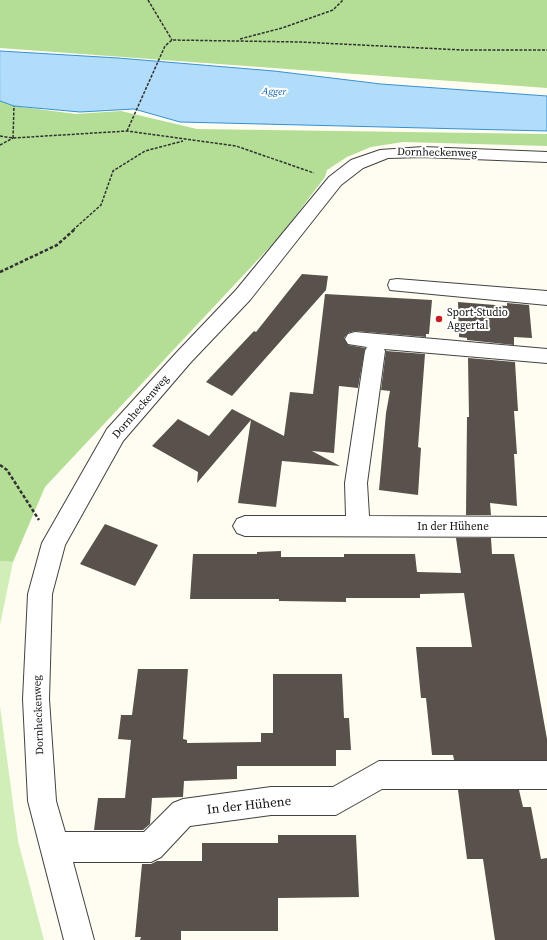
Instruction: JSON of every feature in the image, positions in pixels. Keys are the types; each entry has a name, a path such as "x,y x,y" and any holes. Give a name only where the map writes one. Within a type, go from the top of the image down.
{"street":[{"name":"Dornheckenweg","path":"79,940 42,801 36,699 40,594 54,543 115,435 184,357 243,295 335,181 358,164 386,153 423,152 547,157"},
{"path":"397,285 547,298"},
{"path":"354,339 547,356"},
{"path":"358,526 356,483 375,351"},
{"name":"In der Hühene","path":"245,526 547,527"},
{"name":"In der Hühene","path":"54,847 151,847 168,827 183,813 271,801 336,801 379,775 547,775"}],"path":[{"path":"148,0 172,40"},
{"path":"237,40 282,28 333,10 343,0"},
{"path":"127,131 165,46 172,40 237,40 448,49 547,50"},
{"path":"14,106 14,138"},
{"path":"0,136 14,138 127,131 236,146 335,181"},
{"path":"0,145 14,138"},
{"path":"0,272 57,245 101,205 113,171 145,151 185,140"},
{"path":"0,465 7,470 54,543"}],"green space":[{"path":"0,0 547,0 547,88 0,48"},
{"path":"0,101 14,106 76,114 121,111 197,129 547,134 547,146 403,142 371,147 347,157 327,170 325,177 281,235 45,487 13,562 0,561"},
{"path":"0,561 13,562 0,625"},
{"path":"0,706 18,841 44,940 0,940"}],"water":[{"name":"Agger","path":"0,51 118,58 274,71 381,84 547,96 547,131 180,122 134,109 80,112 14,106 0,101"}],"building":[{"path":"302,274 328,276 326,290 232,396 206,382 254,331 256,332"},
{"path":"325,294 432,300 429,334 426,334 426,337 355,331 348,333 344,338 348,345 365,348 358,388 339,386 334,453 312,451 340,466 282,461 276,507 238,503 251,420 197,483 198,472 152,446 178,419 209,436 232,409 284,436 290,392 313,394"},
{"path":"458,302 507,306 507,303 529,305 532,338 514,337 514,345 467,340 467,338 459,337"},
{"path":"386,351 425,354 418,447 421,448 418,495 379,490 386,413 390,391 381,390"},
{"path":"468,358 515,362 518,411 514,411 517,454 514,454 517,506 490,503 491,515 466,515 467,417 469,417"},
{"path":"105,524 158,545 135,586 80,564"},
{"path":"456,538 491,538 492,554 514,554 547,739 547,760 454,760 453,755 432,755 426,698 421,698 416,647 472,647 464,593 420,594 420,598 346,598 346,602 279,601 279,599 190,599 193,554 257,554 257,552 281,551 281,557 344,557 344,554 415,554 417,572 461,573"},
{"path":"138,669 188,669 183,739 187,740 187,743 261,742 261,733 273,733 273,674 342,674 344,718 349,718 351,750 336,750 336,766 237,766 237,779 184,781 183,797 152,798 150,824 143,830 94,830 98,798 125,798 131,740 118,739 121,715 132,715"},
{"path":"458,790 519,790 523,807 531,807 541,859 547,858 547,940 495,940 483,859 467,859"},
{"path":"278,835 356,835 359,897 278,898 278,931 181,931 181,940 140,940 141,937 135,937 142,864 151,864 157,861 202,861 202,843 278,843"}],"place":[{"name":"Sport-Studio Aggertal","path":"439,319"}]}
